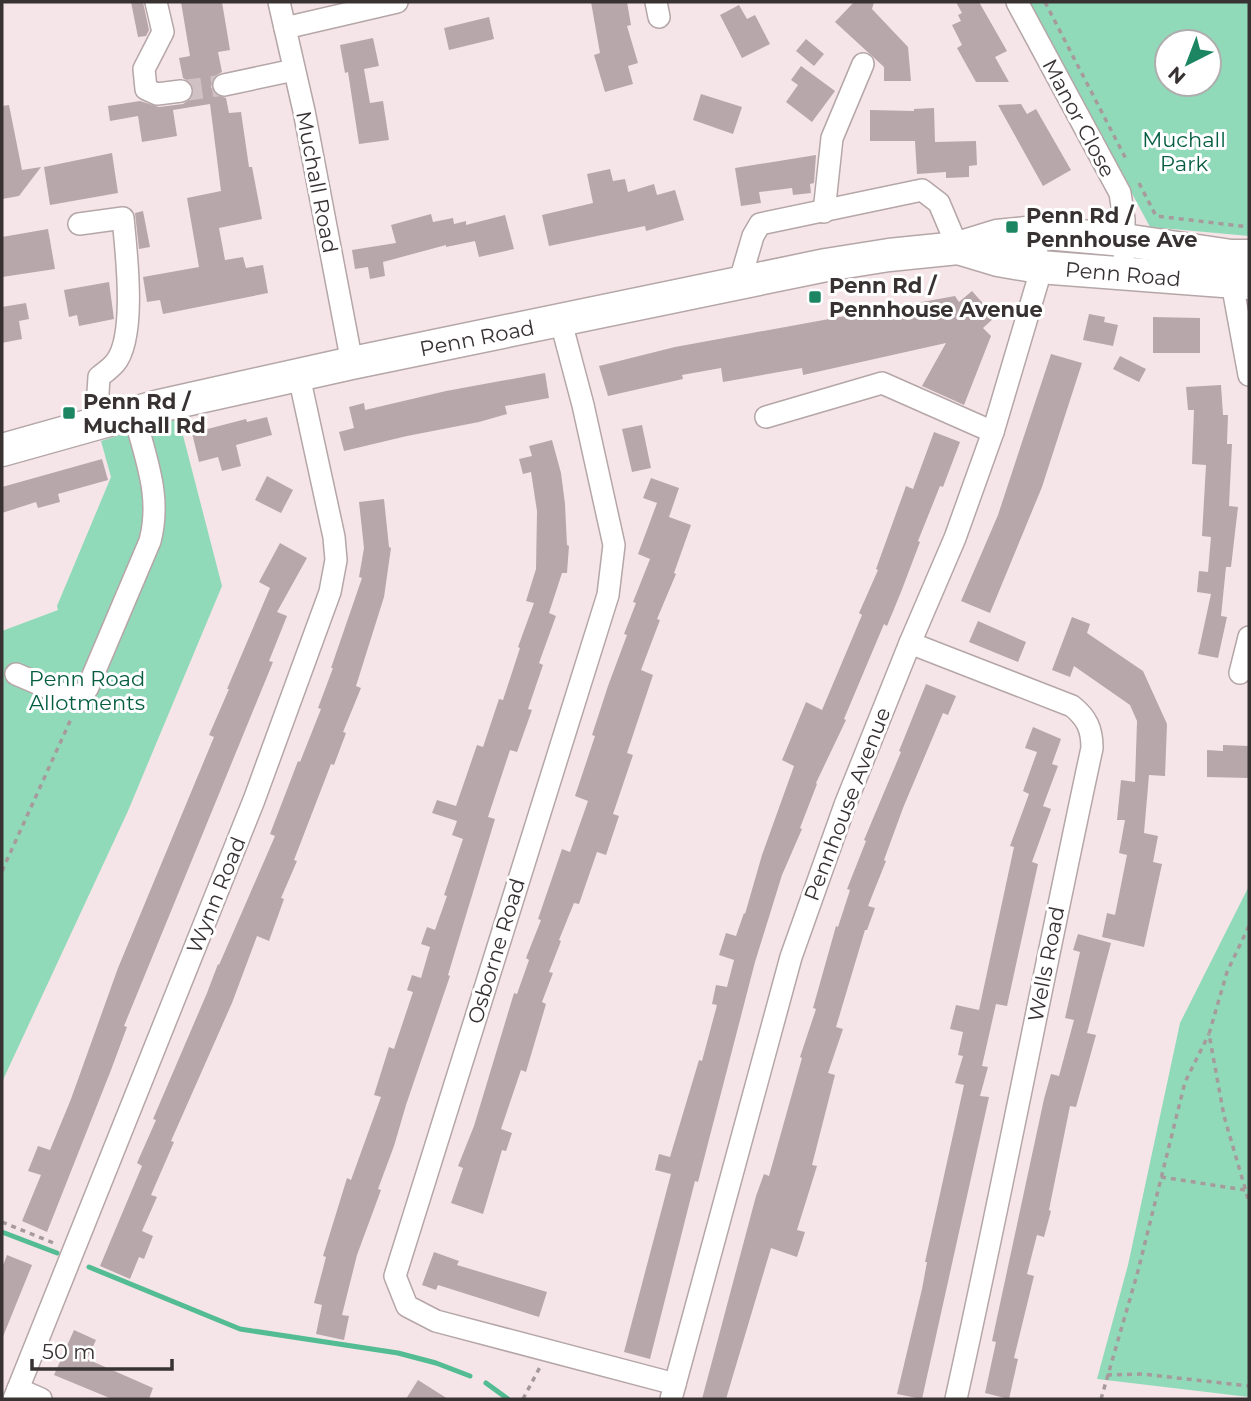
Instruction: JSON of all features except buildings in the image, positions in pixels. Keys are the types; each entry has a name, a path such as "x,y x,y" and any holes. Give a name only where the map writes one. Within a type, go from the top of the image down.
{"highway":[{"name":"Penn Road","path":"2,450 134,413 352,363 889,255 958,248 997,236 1035,232 1249,256"},
{"name":"Penn Road","path":"958,248 998,260 1039,267 1240,283"}],"street":[{"path":"156,2 163,32 144,69 146,89 157,93 181,91"},
{"name":"Muchall Road","path":"279,2 295,70 352,363"},
{"path":"285,28 397,2"},
{"name":"Manor Close","path":"1017,2 1120,193 1124,219 1124,274"},
{"path":"824,212 832,138 863,64"},
{"path":"224,85 295,70"},
{"path":"739,284 753,236 760,224 922,190 939,203 958,248"},
{"path":"79,224 122,218 128,273 124,339 117,362 99,377 96,424"},
{"name":"Pennhouse Avenue","path":"673,1392 791,957 845,805 954,538 993,432 1039,278 1035,232"},
{"path":"1240,283 1249,374"},
{"name":"Osborne Road","path":"561,322 583,405 614,545 608,595 395,1276 407,1306 436,1321 547,1352 673,1392"},
{"name":"Wynn Road","path":"16,1394 254,800 330,592 335,560 334,537 299,376"},
{"path":"766,417 882,383 993,432"},
{"path":"16,674 79,701 88,687 150,541 155,520 154,492 134,413"},
{"name":"Wells Road","path":"910,643 1072,706 1088,722 1092,735 1092,748 1052,930 997,1215 956,1399"},
{"path":"1240,673 1249,643"},
{"path":"16,1394 41,1399"}],"path":[{"path":"1045,2 1130,167"},
{"path":"1137,179 1156,216 1249,227"},
{"path":"2,871 79,701"},
{"path":"1101,1399 1138,1271 1185,1082 1209,1034 1227,972 1249,926"},
{"path":"1209,1034 1224,1116 1249,1202"},
{"path":"1160,1177 1245,1190"},
{"path":"2,1222 74,1252"},
{"path":"523,1399 547,1352"},
{"path":"1107,1375 1142,1374 1249,1386"}],"green space":[{"name":"Muchall Park","path":"1029,2 1249,2 1249,236 1150,227"},
{"name":"Penn Road Allotments","path":"178,416 222,586 128,811 2,1082 2,631 58,610 57,606 111,477 101,441"},
{"path":"1249,886 1249,1397 1097,1379 1128,1265 1180,1023"}],"waterway":[{"path":"2,1232 57,1253"},
{"path":"89,1267 240,1329 398,1353 470,1376"},
{"path":"486,1383 508,1399"}],"tunnel":[{"path":"181,91 224,85"}],"place":[{"name":"Penn Rd / Pennhouse Ave","path":"1012,227"},
{"name":"Penn Rd / Pennhouse Avenue","path":"815,297"},
{"name":"Penn Rd / Muchall Rd","path":"69,413"}]}
